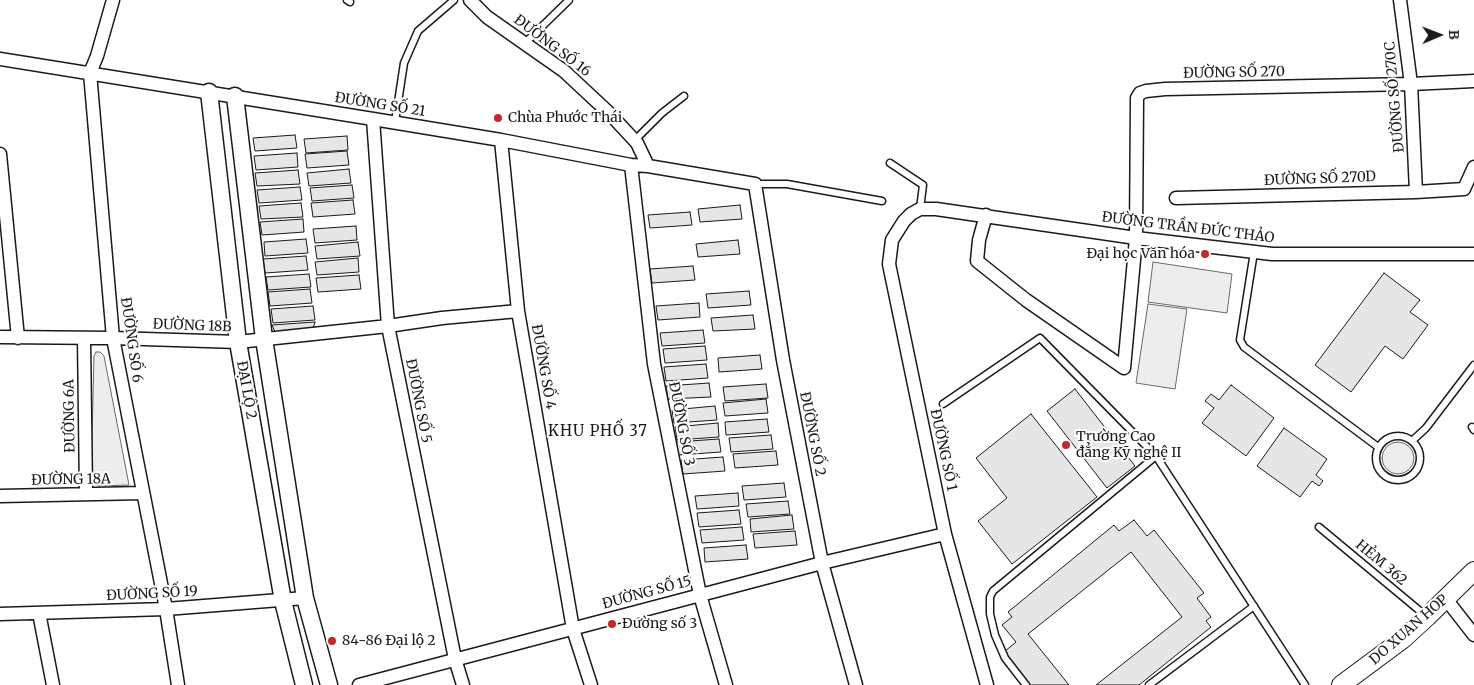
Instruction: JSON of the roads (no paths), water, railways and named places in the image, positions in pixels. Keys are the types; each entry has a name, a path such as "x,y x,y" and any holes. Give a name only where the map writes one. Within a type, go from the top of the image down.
{"main road":[{"name":"DO XUAN HOP","path":"1341,685 1396,644 1446,600 1474,571"}],"street":[{"path":"90,73 97,56 113,0"},
{"name":"ĐƯỜNG SỐ 16","path":"470,0 487,17 564,71 609,113 637,143 648,166"},
{"name":"ĐƯỜNG SỐ 270C","path":"1400,0 1411,84 1416,192"},
{"name":"ĐƯỜNG SỐ 21","path":"0,59 396,122 631,165 648,166 755,184"},
{"name":"ĐƯỜNG SỐ 6","path":"90,73 113,338 166,609"},
{"name":"ĐƯỜNG SỐ 270","path":"1136,238 1137,98 1140,93 1165,89 1474,81"},
{"name":"ĐẠI LỘ 2","path":"209,92 238,342 283,600 304,685"},
{"name":"ĐẠI LỘ 2","path":"235,96 264,339 305,598 329,685"},
{"name":"ĐƯỜNG SỐ 5","path":"373,119 388,326 455,659 463,685"},
{"name":"ĐƯỜNG SỐ 4","path":"501,140 518,311 573,629 591,685"},
{"path":"0,154 5,251 18,338"},
{"name":"ĐƯỜNG SỐ 3","path":"631,165 654,364 700,595 726,685"},
{"name":"ĐƯỜNG SỐ 270D","path":"1176,198 1464,189 1474,167"},
{"name":"ĐƯỜNG SỐ 2","path":"755,184 783,360 822,563 856,685"},
{"name":"ĐƯỜNG TRẦN ĐỨC THẢO","path":"920,209 936,208 1136,238 1272,254 1474,254"},
{"name":"ĐƯỜNG SỐ 1","path":"920,209 904,221 892,240 889,264 945,534 987,685"},
{"path":"986,215 979,240 977,261 1026,300 1124,368 1136,238"},
{"name":"ĐƯỜNG 18B","path":"0,337 238,342 518,311"},
{"name":"ĐƯỜNG 6A","path":"84,338 86,494"},
{"name":"ĐƯỜNG 18A","path":"0,496 143,494"},
{"name":"ĐƯỜNG SỐ 15","path":"359,685 822,563 945,534"},
{"name":"ĐƯỜNG SỐ 19","path":"0,614 166,609 305,598"},
{"path":"1446,600 1474,634"},
{"path":"166,609 178,685"},
{"path":"39,613 53,685"}],"lane":[{"path":"396,122 404,63 418,31 454,0"},
{"path":"524,43 569,0"},
{"path":"637,143 638,137 650,124 684,96"},
{"path":"890,163 922,185 920,209"},
{"path":"755,184 787,184 882,201"},
{"path":"1254,252 1240,340 1244,347 1378,447"},
{"path":"943,404 1040,338 1156,456 1305,685"},
{"path":"1412,441 1426,428 1474,364"},
{"path":"1394,436 1400,436 1412,441 1420,454 1420,462 1412,476 1398,481 1390,480 1383,476 1375,462 1375,455 1382,442 1394,436"},
{"path":"1026,685 1005,658 995,635 990,614 990,597 993,591 1156,456"},
{"name":"HẺM 362","path":"1319,527 1427,617"},
{"path":"1149,685 1254,606"}],"place":[{"name":"Chùa Phước Thái","path":"498,118"},
{"name":"Đại học Văn hóa","path":"1205,254"},
{"name":"Trường Cao đẳng Kỹ nghệ II","path":"1066,445"},
{"name":"Đường số 3","path":"612,624"},
{"name":"84-86 Đại lộ 2","path":"332,641"}],"district":[{"name":"KHU PHỐ 37","path":"598,432"}]}
